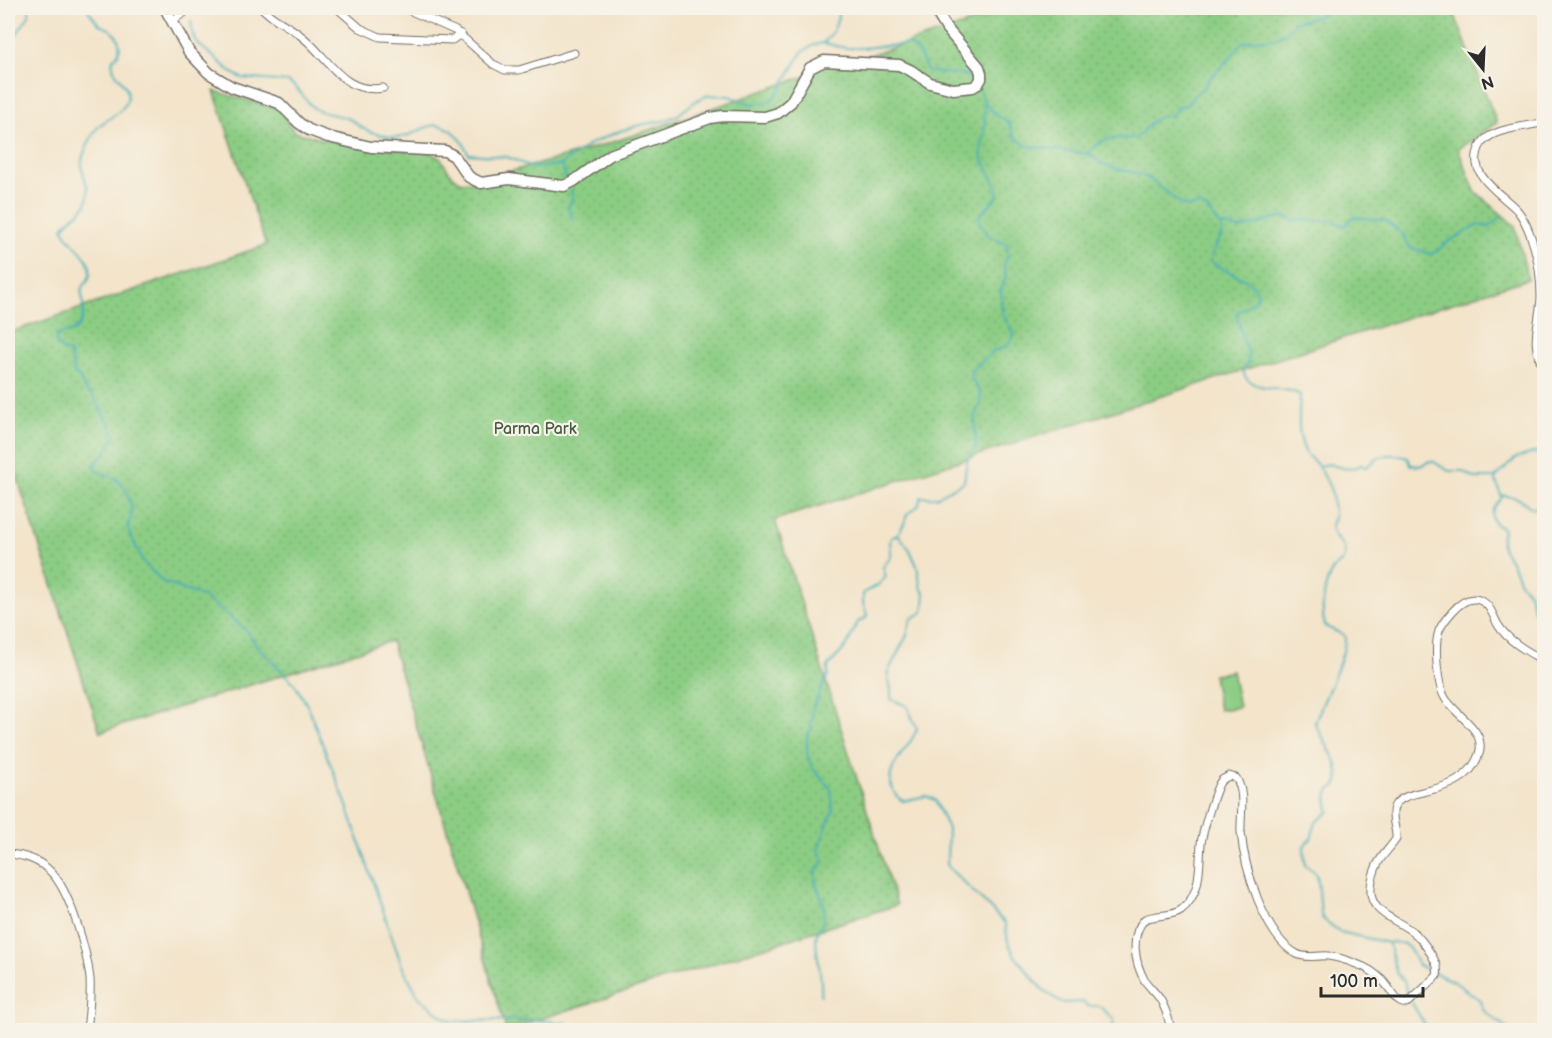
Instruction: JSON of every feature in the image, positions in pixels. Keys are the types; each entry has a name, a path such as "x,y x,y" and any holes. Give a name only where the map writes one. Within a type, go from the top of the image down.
{"main road":[{"path":"165,8 189,52 209,73 238,90 279,103 301,125 316,133 375,147 445,151 454,156 469,177 481,183 515,179 559,186 574,182 610,155 710,118 723,116 754,118 778,113 791,102 810,68 824,61 900,65 937,87 959,90 975,86 981,79 980,69 947,29 934,8"}],"street":[{"path":"173,20 188,8"},
{"path":"262,8 271,17 302,36 346,81 361,88 383,88"},
{"path":"337,8 360,28 380,37 452,40 461,34"},
{"path":"404,8 461,34 493,64 505,70 519,70 574,53"},
{"path":"1545,122 1493,135 1480,145 1477,158 1484,178 1517,210 1532,241 1541,297 1535,343 1545,368"},
{"path":"1171,1030 1162,1003 1140,969 1136,952 1136,935 1145,919 1178,911 1193,895 1200,872 1201,844 1210,812 1219,784 1229,776 1236,778 1240,785 1241,829 1246,864 1266,919 1281,940 1300,956 1330,956 1368,968 1381,978 1400,1002 1407,1004 1414,999 1437,976 1437,965 1418,937 1377,909 1371,884 1380,859 1396,839 1393,815 1394,807 1399,800 1452,784 1474,763 1480,750 1479,738 1473,729 1444,696 1437,650 1439,629 1446,618 1463,602 1469,599 1480,600 1489,607 1499,626 1508,636 1545,661"},
{"path":"8,854 20,855 42,864 57,878 65,893 88,965 90,996 87,1030"}],"green space":[{"name":"Parma Park","path":"1017,8 1452,8 1497,123 1458,149 1475,191 1515,226 1528,279 775,520 897,905 506,1030 391,641 100,732 8,449 8,333 266,245 214,91 280,109 294,132 354,146 430,152 441,159 452,176 462,182 550,161 637,134 809,75 814,64 839,65"},
{"path":"1232,671 1239,707 1219,710 1213,675"}],"waterway":[{"path":"8,46 29,16 29,8"},
{"path":"86,8 99,24 111,30 117,37 120,45 113,59 113,65 128,94 122,108 100,125 89,142 82,159 88,188 87,201 83,209 63,228 85,257 90,270 89,278 81,290 83,306 81,323 73,331 58,335 56,343 62,350 70,353 74,373 79,377 85,390 93,396 116,436 106,454 97,461 96,470 119,481 127,493 131,506 130,520 127,525 144,563 163,582 204,597 246,630 256,645 294,683 307,705 347,806 402,966 419,997 442,1016 452,1021 536,1020 566,1023 578,1030"},
{"path":"824,42 831,35 835,26 839,8"},
{"path":"1088,153 1099,143 1109,139 1136,138 1151,122 1161,116 1172,116 1176,108 1188,104 1194,95 1205,87 1207,81 1231,57 1242,42 1275,38 1286,33 1295,22 1315,17 1326,11 1347,10"},
{"path":"191,21 193,36 197,43 242,78 288,82 296,87 314,108 344,117 373,133 400,137 439,125 457,135 469,154 507,157 534,168 560,165 592,143 620,131 667,120 678,115 697,100 709,95 729,96 751,104 772,100 802,52 823,43 846,48 908,44 917,50 928,72 962,74 973,79"},
{"path":"980,91 984,102 996,115 1008,122 1015,137 1027,146 1089,154 1110,167 1145,176 1187,207 1200,205 1207,209 1220,225 1222,233 1211,261 1250,283 1258,294 1254,302 1236,313 1249,354 1248,363 1243,370 1246,378 1258,386 1300,395 1301,441 1307,455 1319,467 1330,489 1334,516 1331,528 1345,551 1342,562 1336,566 1327,581 1323,600 1325,626 1344,635 1345,641 1339,663 1315,723 1336,762 1339,777 1337,784 1327,796 1329,812 1316,822 1311,839 1304,847 1305,865 1317,877 1322,918 1340,932 1388,943 1397,974 1405,983 1406,993 1428,1030"},
{"path":"984,102 985,127 982,158 998,189 997,197 979,216 979,222 989,236 1007,244 1008,255 1004,264 1006,277 1001,289 1002,312 1014,335 1007,347 995,350 971,371 971,377 981,394 980,404 974,418 976,445 967,461 964,482 937,497 921,497 918,506 907,514 898,534 910,550 917,566 921,588 925,594 923,612 911,619 907,635 889,670 891,699 907,706 917,729 914,737 898,758 891,773 891,781 893,790 903,801 926,796 935,800 948,829 947,864 1005,923 1008,942 1015,956 1041,988 1058,1001 1083,1002 1087,1006 1099,1006 1114,1019 1113,1030"},
{"path":"561,165 567,179"},
{"path":"571,190 573,199 569,204 569,209 573,220"},
{"path":"1220,225 1240,229 1274,218 1286,217 1296,221 1306,219 1333,221 1345,226 1353,217 1384,220 1403,234 1409,247 1430,254 1478,225 1489,227 1501,217"},
{"path":"1495,478 1516,458 1544,450"},
{"path":"1320,466 1330,465 1348,469 1361,465 1366,467 1376,459 1393,455 1408,458 1411,465 1420,466 1430,461 1449,471 1462,471 1474,478 1495,478 1502,498 1493,510 1492,519 1503,528 1501,543 1503,550 1511,561 1520,582 1529,593 1534,611 1544,626"},
{"path":"1502,495 1517,498 1534,508 1544,506"},
{"path":"821,995 816,939 823,922 824,908 815,873 824,862 818,849 833,810 831,789 812,768 807,753 807,736 811,729 812,711 828,675 828,666 846,647 858,622 865,619 867,615 863,593 878,585 886,577 883,567 891,557 890,539 898,534"},
{"path":"1388,943 1404,944 1410,949 1418,965 1456,983 1479,999 1484,1011 1510,1030"}]}
